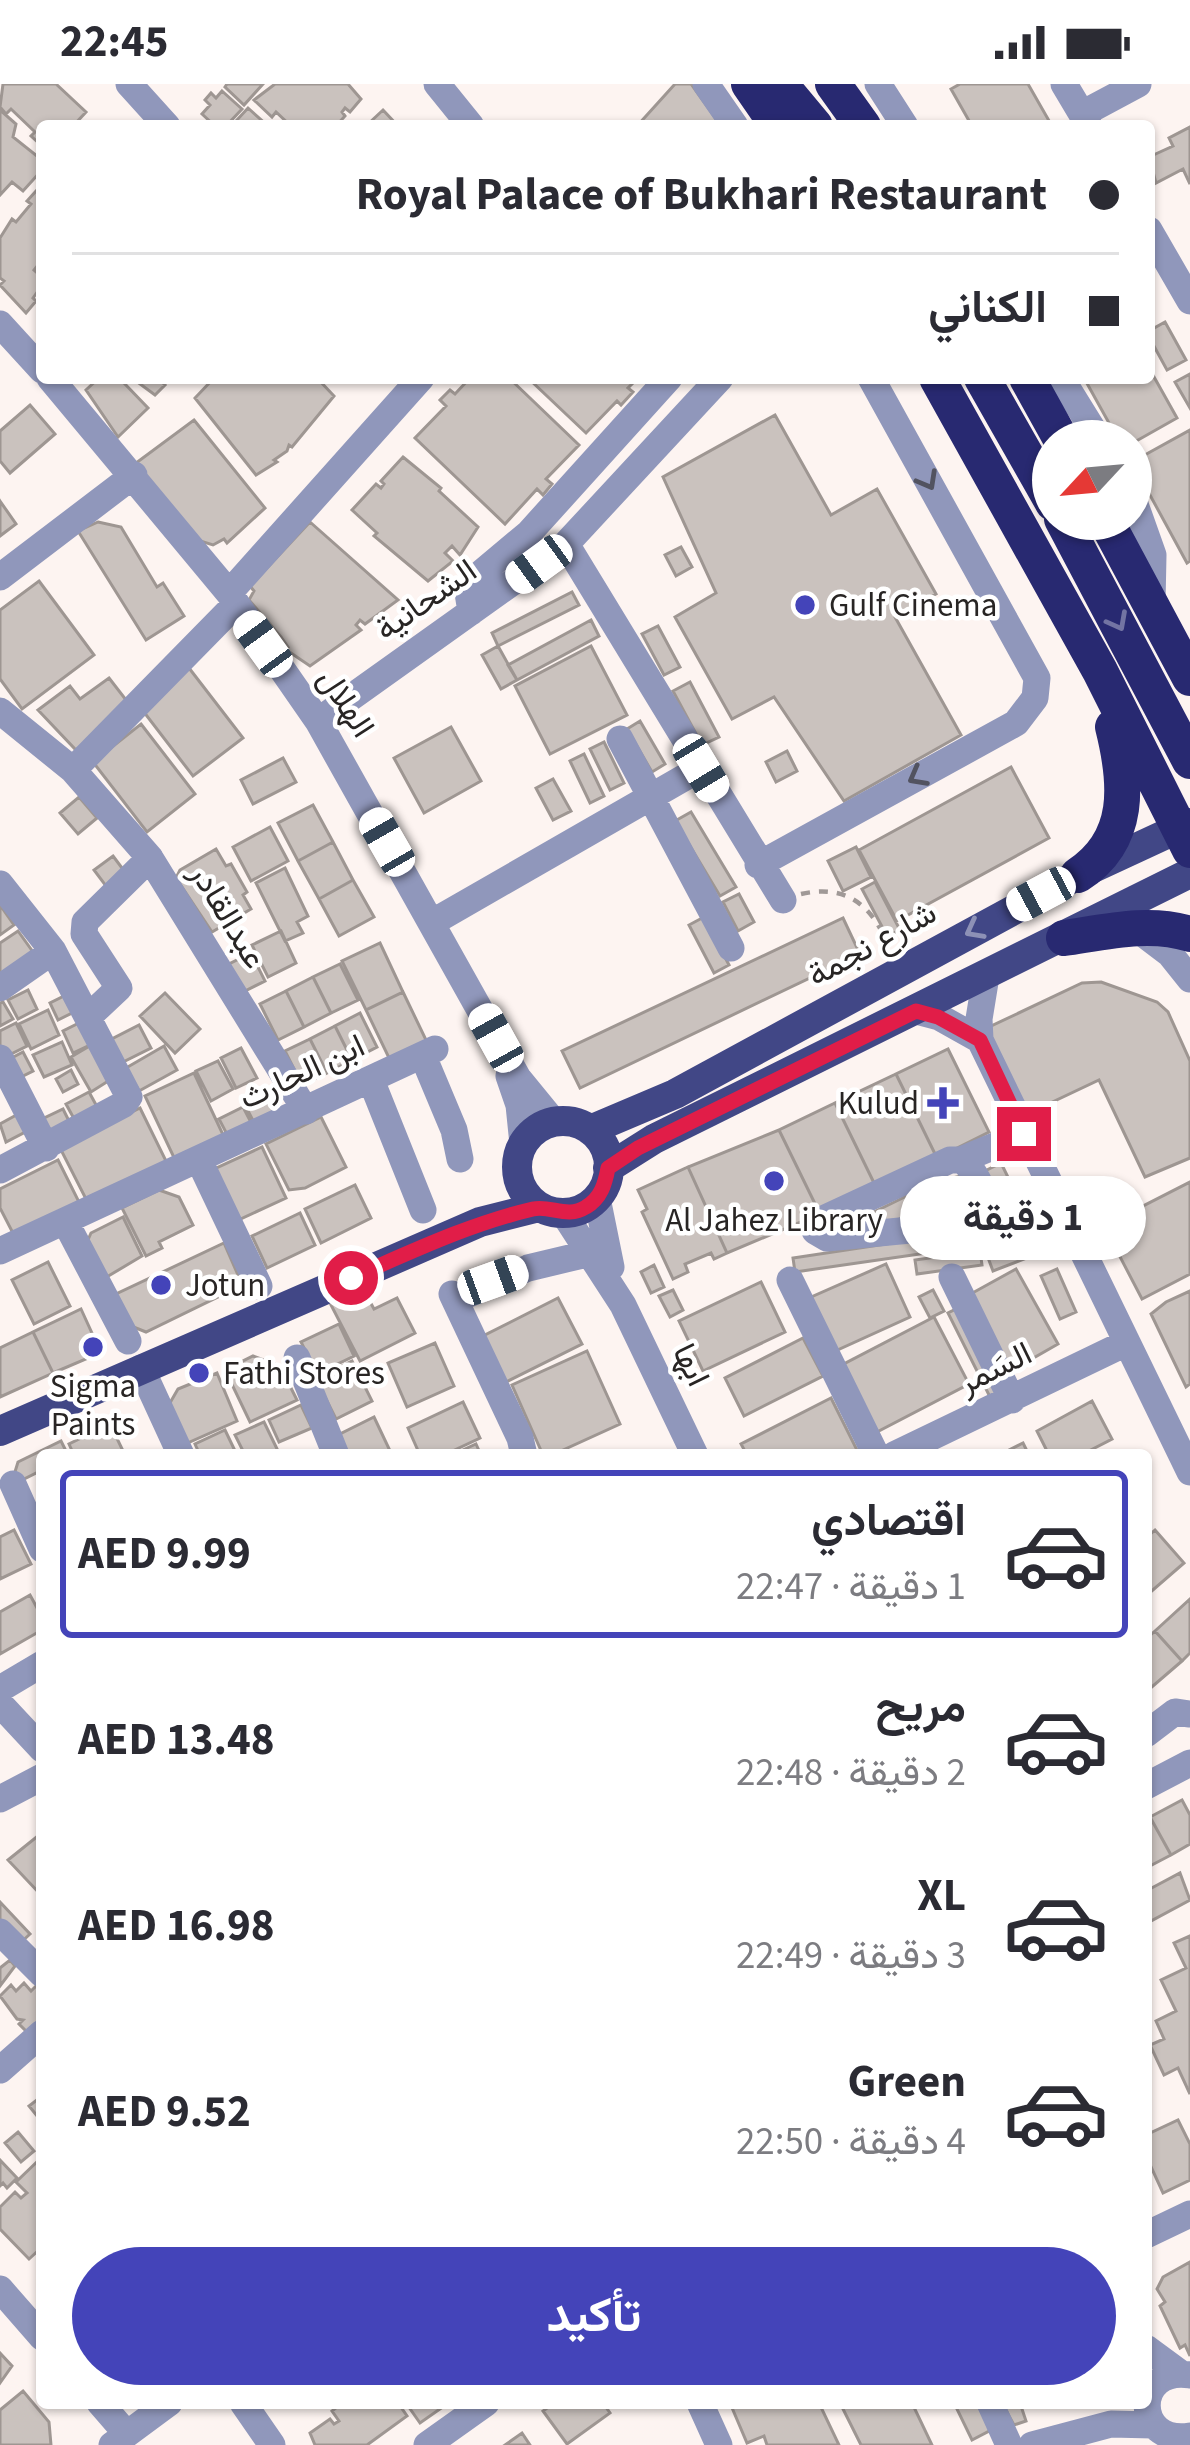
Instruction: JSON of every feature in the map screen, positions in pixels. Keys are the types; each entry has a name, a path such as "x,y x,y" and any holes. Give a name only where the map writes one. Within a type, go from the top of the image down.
{"highway":[{"path":"749,84 774,120"},
{"path":"780,84 810,120"},
{"path":"833,84 859,120"},
{"path":"940,384 1187,832"},
{"path":"985,384 1032,465"},
{"path":"1030,384 1050,420"},
{"path":"1073,540 1190,761"},
{"path":"1117,540 1189,676"},
{"path":"1078,875 1095,864 1112,841 1123,801 1121,762 1100,671"},
{"path":"1064,938 1164,928 1190,934"}],"main road":[{"name":"شارع نجمة","path":"590,1130 674,1094 1078,875 1187,832"},
{"path":"608,1168 654,1139 1190,874"},
{"path":"0,1431 134,1354 480,1222 588,1206 597,1198 608,1168 604,1147 590,1130 573,1122 554,1122 536,1130 480,1222"},
{"path":"520,1154 522,1189 552,1210"}],"street":[{"path":"129,84 162,120"},
{"path":"437,84 466,120"},
{"path":"706,84 731,120"},
{"path":"878,84 900,120"},
{"path":"1064,84 1085,120 1138,84"},
{"path":"1155,240 1190,301"},
{"path":"0,324 36,363"},
{"name":"الهلال","path":"55,384 232,599 318,721 518,1078 554,1122"},
{"path":"74,770 232,599 407,384"},
{"path":"471,612 468,592 474,579 529,533 663,384"},
{"name":"الشحانية","path":"318,721 566,544 711,384"},
{"path":"758,865 1016,723 1034,698 1037,678 875,384"},
{"path":"1065,384 1087,420"},
{"path":"0,577 134,476"},
{"path":"1148,540 1153,555 1152,604"},
{"path":"566,544 783,900"},
{"name":"عبدالقادر","path":"0,711 74,770 150,858 306,1111"},
{"path":"620,739 730,948"},
{"path":"433,922 701,768"},
{"path":"88,1017 119,988 84,934 85,922 150,858"},
{"path":"0,884 53,951 129,1097 124,1104 0,1170"},
{"path":"1137,929 1171,954 1190,979"},
{"path":"0,988 53,951"},
{"path":"986,976 980,1040 1190,1472"},
{"path":"916,1011 938,1017 980,1040"},
{"name":"الهلال","path":"496,1038 519,1105 520,1154"},
{"name":"ابن الحارث","path":"0,1251 429,1053 460,1159"},
{"path":"0,1058 46,1148"},
{"path":"371,1080 423,1210"},
{"path":"966,1164 989,1208 983,1223 826,1238 815,1232 821,1220 950,1160 966,1164 1026,1139"},
{"path":"199,1160 259,1286"},
{"name":"ابها","path":"597,1198 600,1228 623,1305"},
{"name":"ابها","path":"552,1210 591,1253 623,1305 691,1449"},
{"path":"66,1222 178,1449"},
{"path":"523,1449 453,1297 528,1268 591,1253"},
{"path":"952,1277 1012,1400"},
{"path":"790,1280 873,1449"},
{"name":"السَمر","path":"907,1449 1126,1343"},
{"path":"297,1358 335,1449"},
{"path":"13,1484 36,1536"},
{"path":"0,1688 36,1667"},
{"path":"0,1704 36,1743"},
{"path":"1152,1729 1175,1712 1190,1714"},
{"path":"1152,1783 1190,1763"},
{"path":"0,1799 36,1780"},
{"path":"0,1932 36,1968"},
{"path":"0,2070 36,2038"},
{"path":"1152,2233 1190,2214"},
{"path":"0,2289 36,2330"},
{"path":"1152,2352 1185,2374"},
{"path":"1152,2389 1160,2379 1185,2374"},
{"path":"103,2409 119,2439 161,2409"},
{"path":"248,2409 272,2445"},
{"path":"427,2445 478,2409"},
{"path":"703,2409 719,2445"},
{"path":"993,2409 1009,2445"},
{"path":"1032,2445 1111,2424 1130,2409"},
{"path":"1152,2409 1162,2434 1189,2439"}],"path":[{"path":"783,900 822,890 848,895 867,909 880,930"}],"building":[{"path":"3,84 56,84 86,112 79,120 36,120 36,141 31,136 35,132 11,109 6,114 0,107"},
{"path":"227,84 263,84 244,105"},
{"path":"275,84 348,84 361,99 350,112 345,108 341,120 285,120 276,112 272,117 254,100"},
{"path":"675,84 691,84 717,120 642,120"},
{"path":"960,84 1028,84 1049,120 969,120 951,89"},
{"path":"222,91 242,109 232,120 208,120 202,114 210,105 205,100 211,93 216,98"},
{"path":"248,108 261,120 237,120"},
{"path":"0,110 16,124 13,137 36,155 36,177 23,191 12,182 0,195"},
{"path":"383,110 392,120 372,120"},
{"path":"1190,127 1190,184 1183,169 1156,183 1155,154 1173,146 1169,138"},
{"path":"36,191 36,301 26,313 0,285 4,281 0,278 0,238 12,219 16,222 31,204 27,201"},
{"path":"1165,322 1186,360 1167,370 1155,348 1155,328"},
{"path":"1190,374 1190,408 1175,382"},
{"path":"1155,379 1177,418 1152,432 1152,420 1107,420 1087,384 1155,384"},
{"path":"92,384 125,384 148,408 118,437 86,390"},
{"path":"140,384 164,384 155,395"},
{"path":"208,384 323,384 334,396 292,447 256,475 195,398"},
{"path":"464,384 515,384 579,445 546,479 552,484 543,495 537,489 505,524 415,438 446,406 440,400 450,390 455,394"},
{"path":"534,384 632,384 628,388 633,392 621,405 617,401 586,433"},
{"path":"30,405 55,434 10,473 0,461 0,431"},
{"name":"Gulf Cinema","path":"775,415 831,515 877,489 936,594 895,617 961,735 844,801 774,697 732,719 675,617 716,593 663,477"},
{"path":"194,420 265,508 227,543 224,539 213,545 197,540 136,463"},
{"path":"1190,430 1187,563 1152,499 1152,451"},
{"path":"403,457 478,527 460,555 452,546 445,553 453,561 428,581 374,536 377,533 352,510 376,484 381,488 381,481"},
{"path":"0,501 16,524 0,536"},
{"path":"98,522 121,527 157,587 163,583 184,616 146,640 78,531"},
{"path":"310,522 398,600 365,624 360,620 356,625 361,630 310,666 285,649 281,637 249,600 254,591 250,586"},
{"path":"681,547 692,567 676,576 665,555"},
{"path":"39,581 94,655 22,709 0,679 0,610"},
{"path":"572,592 579,605 498,646 492,633"},
{"path":"591,620 599,636 517,680 508,665"},
{"path":"658,626 680,667 664,675 642,634"},
{"path":"498,646 517,680 501,689 482,655"},
{"path":"591,646 627,715 550,754 515,686"},
{"path":"189,668 243,738 193,776 140,707"},
{"path":"109,678 130,705 82,750 75,749 38,710 70,686 80,699"},
{"path":"690,682 719,737 702,745 673,691"},
{"path":"640,721 665,764 652,772 627,729"},
{"path":"141,724 195,794 147,832 93,762"},
{"path":"451,727 481,781 424,813 394,758"},
{"path":"604,742 624,783 610,790 590,749"},
{"path":"787,751 797,771 776,782 766,762"},
{"path":"584,754 604,796 590,803 570,761"},
{"path":"283,758 296,782 253,804 241,780"},
{"path":"1011,767 1049,838 897,921 859,850"},
{"path":"553,779 571,811 553,820 536,788"},
{"path":"79,797 97,818 78,834 60,813"},
{"path":"313,805 333,842 298,861 278,823"},
{"path":"691,812 736,887 720,896 675,821"},
{"path":"270,827 288,861 251,881 233,847"},
{"path":"333,842 353,880 319,899 298,861"},
{"path":"856,847 871,877 843,891 828,861"},
{"path":"216,849 226,866 231,864 251,909 212,932 176,878 180,870"},
{"path":"113,856 125,872 106,886 94,870"},
{"path":"285,868 308,916 297,922 303,933 285,941 256,883"},
{"path":"353,880 374,917 339,936 319,899"},
{"path":"875,882 900,930 887,936 862,889"},
{"path":"739,894 754,922 738,931 723,902"},
{"path":"0,905 14,925 0,935"},
{"path":"704,917 729,965 714,973 689,925"},
{"path":"843,918 860,954 580,1088 562,1051"},
{"path":"18,931 38,959 0,976 0,943"},
{"path":"281,931 296,963 268,977 252,945"},
{"path":"380,943 403,992 366,1010 342,961"},
{"path":"251,953 265,981 243,992 229,964"},
{"path":"340,964 358,1000 331,1013 313,977"},
{"path":"313,977 331,1013 304,1027 286,991"},
{"path":"1101,982 1157,1002 1168,1012 1190,1061 1190,1158 1145,1177 1099,1080 1027,1114 987,1028 1082,983"},
{"path":"28,990 37,1009 18,1019 8,1000"},
{"path":"286,991 304,1027 278,1040 260,1004"},
{"path":"403,992 427,1042 390,1060 366,1010"},
{"path":"165,993 200,1029 175,1053 140,1016"},
{"path":"66,995 74,1012 58,1020 50,1003"},
{"path":"0,1003 13,1019 0,1026"},
{"path":"48,1010 59,1035 31,1049 19,1024"},
{"path":"360,1013 377,1047 352,1060 335,1026"},
{"path":"81,1022 92,1044 73,1053 63,1031"},
{"path":"16,1023 27,1046 5,1057 0,1031"},
{"path":"139,1025 151,1048 115,1066 104,1043"},
{"path":"335,1026 352,1060 327,1073 310,1039"},
{"path":"310,1039 327,1073 302,1085 285,1051"},
{"path":"62,1042 72,1065 44,1077 33,1055"},
{"path":"93,1044 113,1078 91,1092 71,1057"},
{"path":"164,1046 177,1070 139,1091 126,1068"},
{"path":"241,1048 257,1078 236,1088 221,1058"},
{"name":"Kulud","path":"948,1049 989,1132 937,1158 896,1074"},
{"path":"23,1052 33,1071 15,1080 6,1061"},
{"path":"218,1061 233,1089 211,1101 196,1071"},
{"path":"71,1070 78,1084 63,1092 56,1079"},
{"path":"194,1073 226,1141 177,1164 145,1096"},
{"path":"896,1074 937,1158 876,1187 835,1103"},
{"path":"89,1092 101,1114 78,1126 66,1104"},
{"path":"272,1096 283,1117 258,1130 247,1109"},
{"path":"835,1103 876,1187 820,1214 779,1130"},
{"path":"243,1107 255,1130 231,1142 219,1119"},
{"path":"140,1108 167,1163 88,1203 60,1148"},
{"path":"63,1109 73,1129 48,1141 38,1121"},
{"path":"20,1113 29,1130 6,1142 0,1124"},
{"path":"321,1117 346,1167 305,1188 289,1190 266,1144"},
{"path":"779,1130 820,1214 727,1253 688,1167"},
{"path":"262,1147 286,1198 234,1222 210,1171"},
{"path":"58,1160 81,1206 16,1239 0,1208 0,1189"},
{"path":"1001,1163 1029,1220 1011,1229 983,1172"},
{"path":"688,1167 727,1253 714,1259 711,1253 685,1264 688,1272 673,1279 642,1212 647,1209 638,1190"},
{"path":"961,1176 965,1194 930,1203 925,1184"},
{"path":"1190,1182 1190,1274 1142,1299 1104,1226"},
{"path":"355,1185 371,1218 321,1243 305,1209"},
{"path":"159,1190 179,1197 193,1225 159,1242 162,1248 146,1256 122,1208"},
{"path":"915,1192 922,1208 881,1228 874,1212"},
{"path":"970,1198 973,1211 931,1220 929,1208"},
{"path":"300,1213 315,1245 267,1268 252,1236"},
{"path":"123,1217 142,1256 100,1281 84,1249 91,1233"},
{"path":"979,1230 982,1245 795,1272 793,1258"},
{"path":"1038,1234 1045,1251 993,1271 987,1255"},
{"path":"224,1243 238,1275 228,1292 146,1332 131,1326 116,1294"},
{"path":"980,1251 982,1265 917,1274 915,1260"},
{"path":"48,1262 70,1306 34,1324 12,1280"},
{"path":"886,1264 910,1317 833,1352 809,1298"},
{"path":"654,1265 664,1287 651,1293 641,1272"},
{"path":"1016,1269 1058,1344 1009,1372 967,1296"},
{"path":"1057,1269 1076,1312 1060,1319 1041,1276"},
{"path":"761,1282 785,1332 703,1371 679,1321"},
{"path":"363,1289 374,1309 397,1298 415,1333 360,1361 331,1305"},
{"path":"673,1290 683,1310 670,1317 659,1296"},
{"path":"933,1290 944,1311 930,1318 919,1297"},
{"path":"1190,1291 1190,1384 1186,1387 1151,1314"},
{"path":"558,1298 582,1344 504,1383 481,1337"},
{"path":"964,1305 1010,1397 994,1405 948,1313"},
{"path":"81,1309 96,1342 93,1356 53,1373 33,1332"},
{"path":"934,1317 969,1384 875,1433 840,1366"},
{"path":"339,1324 354,1356 317,1374 301,1342"},
{"path":"33,1332 53,1373 0,1397 0,1348"},
{"path":"803,1338 823,1376 744,1416 725,1378"},
{"path":"435,1343 454,1386 407,1407 388,1363"},
{"path":"587,1351 620,1424 565,1449 540,1449 512,1385"},
{"path":"253,1356 280,1366 297,1400 250,1422 225,1370"},
{"path":"352,1361 372,1401 336,1419 316,1379"},
{"path":"217,1373 237,1421 183,1445 167,1408 178,1389"},
{"path":"831,1398 856,1449 744,1449 741,1444"},
{"path":"1092,1401 1112,1439 1093,1449 1046,1449 1037,1431"},
{"path":"463,1402 480,1438 457,1449 417,1449 408,1428"},
{"path":"301,1405 312,1428 279,1442 269,1420"},
{"path":"374,1417 389,1449 342,1449 336,1436"},
{"path":"264,1422 277,1449 242,1449 235,1435"},
{"path":"110,1424 122,1449 71,1449 69,1444"},
{"path":"225,1430 234,1449 197,1449 195,1444"},
{"path":"36,1453 36,1473 18,1482 14,1475 18,1462"},
{"path":"14,1530 31,1564 0,1579 0,1537"},
{"path":"1155,1530 1184,1563 1152,1591"},
{"path":"30,1595 36,1606 36,1633 0,1654 0,1612"},
{"path":"1190,1599 1190,1653 1182,1661 1155,1631"},
{"path":"1155,1631 1182,1661 1152,1687"},
{"path":"1182,1800 1190,1815 1190,1844 1171,1855 1152,1816"},
{"path":"1152,1821 1171,1855 1152,1865"},
{"path":"36,1837 36,1890 8,1860"},
{"path":"1180,1873 1190,1900 1152,1920 1152,1888"},
{"path":"0,1902 30,1934 16,1947 0,1931"},
{"path":"1190,1936 1190,2094 1178,2068 1164,2075 1152,2049 1152,2044 1164,2039 1156,2021 1176,2011 1161,1980 1186,1968 1174,1943"},
{"path":"10,1960 15,1966 0,1986 0,1968"},
{"path":"24,1983 31,1991 36,1986 36,2031 31,2036 0,1996 11,1985 16,1991"},
{"path":"1178,2120 1190,2144 1190,2180 1163,2193 1152,2169 1152,2132"},
{"path":"18,2132 34,2151 21,2162 5,2143"},
{"path":"0,2160 17,2178 7,2188 3,2183 0,2186"},
{"path":"36,2163 36,2253 29,2259 0,2229 0,2207 15,2192 21,2198 27,2193 16,2182"},
{"path":"1190,2262 1190,2356 1185,2345 1180,2348 1157,2289 1163,2277"},
{"path":"0,2353 12,2366 0,2383"},
{"path":"23,2391 49,2422 51,2445 0,2445 0,2410"},
{"path":"402,2409 407,2416 367,2445 315,2445 310,2433 330,2419 334,2424 339,2421 332,2411"},
{"path":"410,2409 440,2409 420,2423"},
{"path":"607,2409 610,2413 567,2444 543,2411"},
{"path":"733,2409 822,2409 839,2445 767,2445 764,2436 747,2443"},
{"path":"843,2409 915,2409 932,2445 861,2445"},
{"path":"957,2409 980,2409 991,2430 972,2440"},
{"path":"1005,2409 1022,2409 1026,2421 1014,2425"},
{"path":"522,2433 530,2445 505,2445"}],"place":[{"name":"Gulf Cinema","path":"805,605"},
{"name":"Kulud","path":"943,1103"},
{"name":"Al Jahez Library","path":"774,1181"},
{"name":"Jotun","path":"161,1285"},
{"name":"Sigma Paints","path":"93,1347"},
{"name":"Fathi Stores","path":"199,1373"}],"route":[{"path":"351,1278 480,1222 539,1207 564,1214 588,1206 605,1184 608,1168 638,1148 916,1011 938,1017 980,1040 1024,1134"}]}
